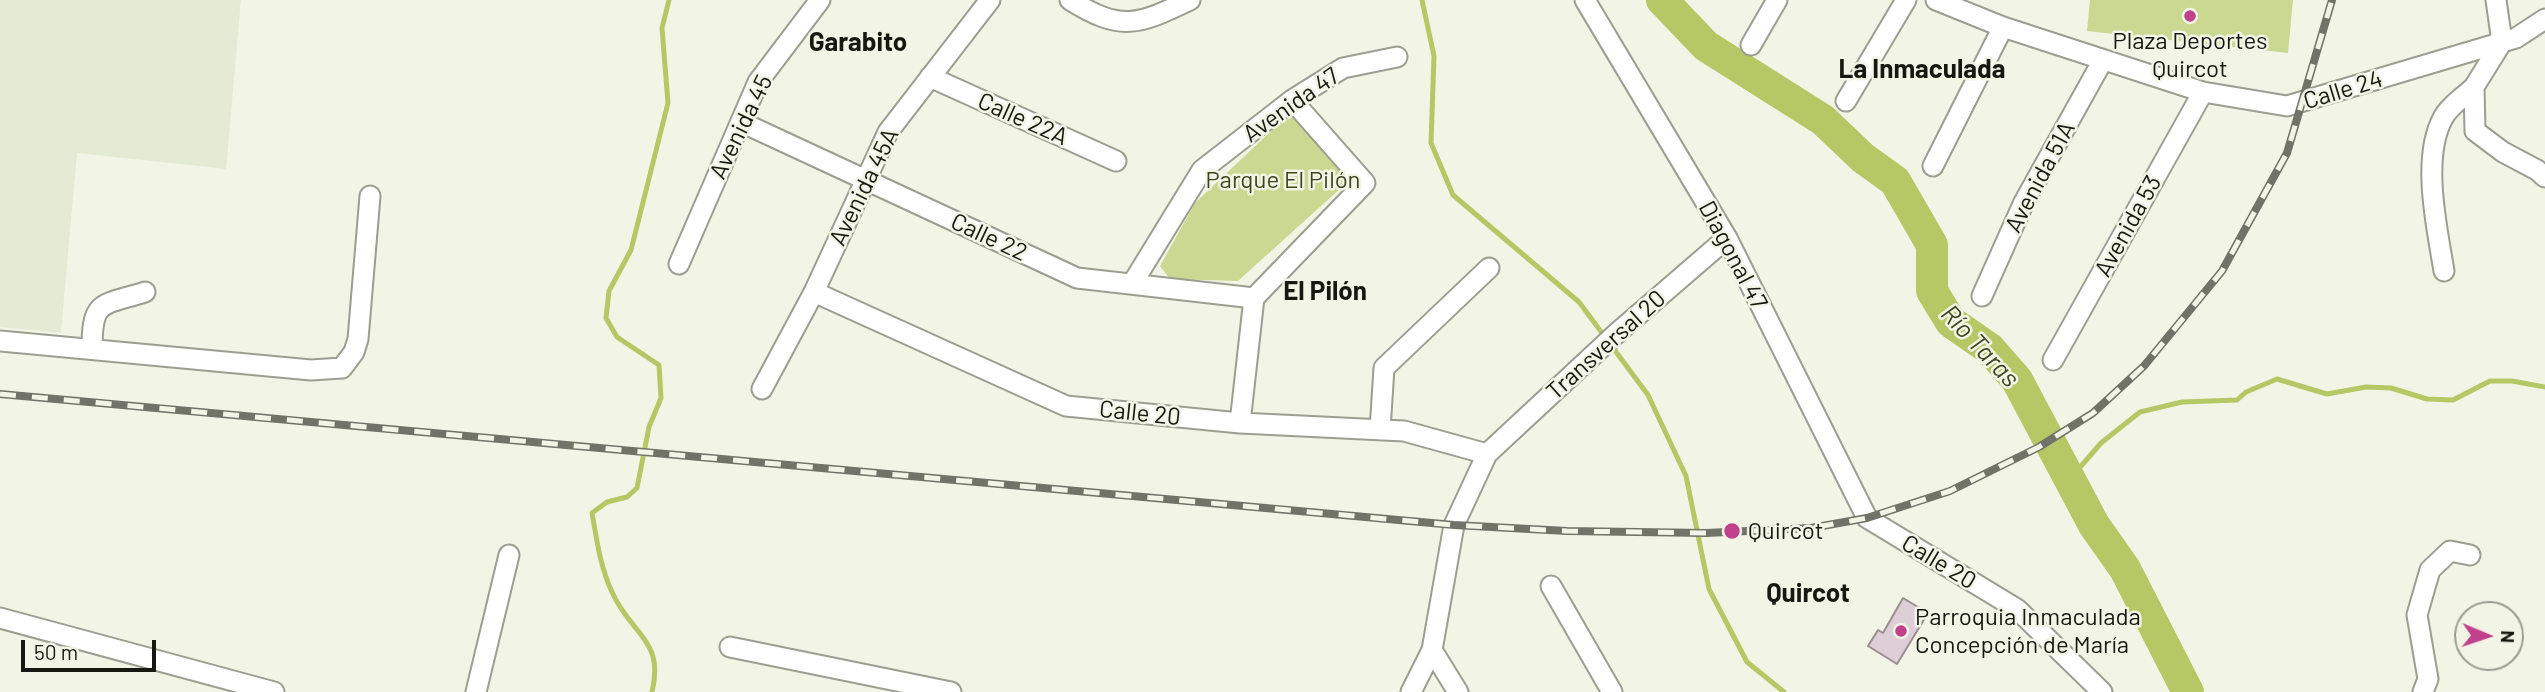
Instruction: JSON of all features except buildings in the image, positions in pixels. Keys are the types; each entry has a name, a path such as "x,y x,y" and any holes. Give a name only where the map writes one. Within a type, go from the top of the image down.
{"street":[{"name":"Avenida 45","path":"679,264 758,82 820,0"},
{"name":"Avenida 45A","path":"762,388 814,292 888,132 990,0"},
{"path":"1070,0 1093,14 1131,24 1190,0"},
{"name":"Diagonal 47","path":"1584,0 1727,238 1867,518"},
{"path":"1751,45 1777,0"},
{"path":"1846,101 1906,0"},
{"name":"Calle 24","path":"1936,0 2003,27 2203,92 2287,106 2516,38 2545,19"},
{"path":"2444,271 2434,206 2434,152 2443,117 2474,86 2502,42 2496,0"},
{"path":"1933,166 2003,27"},
{"name":"Avenida 47","path":"1132,284 1202,170 1292,100 1343,68 1397,57"},
{"name":"Avenida 51A","path":"1982,296 2024,202 2103,60"},
{"name":"Calle 22A","path":"930,77 1116,161"},
{"path":"2474,86 2475,131 2503,152 2545,177"},
{"name":"Avenida 53","path":"2053,360 2203,92"},
{"path":"1240,423 1254,298 1365,183 1292,100"},
{"name":"Calle 22","path":"741,122 1077,278 1254,298"},
{"path":"0,341 311,370 342,368 354,352 358,339 370,195"},
{"name":"Transversal 20","path":"1487,454 1617,333 1727,238"},
{"path":"1380,430 1384,368 1489,268"},
{"path":"92,349 93,316 100,307 145,292"},
{"name":"Calle 20","path":"814,292 1066,406 1240,423 1404,431 1487,454"},
{"path":"1410,692 1432,650 1454,525 1487,454"},
{"name":"Calle 20","path":"1867,518 2017,609 2102,692"},
{"path":"2423,692 2428,679 2417,615 2430,570 2450,551 2470,555"},
{"path":"476,692 509,555"},
{"path":"1551,586 1612,692"},
{"path":"0,618 218,685 274,692"},
{"path":"730,647 951,692"},
{"path":"1432,650 1458,692"}],"shaded area":[{"path":"0,0 241,0 226,169 77,153 61,333 0,327"}],"green space":[{"name":"Plaza Deportes Quircot","path":"2090,0 2293,0 2288,53 2087,31"},
{"name":"Parque El Pilón","path":"1291,112 1351,179 1238,281 1170,279 1160,266 1195,203"}],"waterway":[{"path":"652,692 655,674 650,648 619,606 608,582 599,553 592,513 607,502 627,497 637,488 649,427 661,398 659,365 617,337 606,318 609,291 631,250 668,103 662,28 669,0"},
{"path":"1422,0 1434,56 1431,143 1453,195 1579,302 1648,395 1686,476 1709,589 1747,662 1784,692"},
{"name":"Río Taras","path":"1662,0 1706,46 1823,120 1863,158 1895,181 1932,245 1932,291 1951,322 1990,349 2017,380 2094,525 2125,569 2188,692"},
{"path":"2069,480 2101,443 2140,412 2182,402 2237,400 2246,392 2277,379 2327,394 2366,387 2391,388 2427,399 2453,400 2490,381 2512,381 2545,387"}],"railway":[{"path":"0,394 1454,525 1567,531 1706,533 1811,528 1867,518 1950,491 2039,447 2093,413 2144,366 2222,271 2287,153 2332,0"}],"place":[{"name":"Plaza Deportes Quircot","path":"2190,16"},
{"name":"Quircot","path":"1732,531"},
{"name":"Parroquia Inmaculada Concepción de María","path":"1901,631"}],"district":[{"name":"Garabito","path":"858,42"},
{"name":"La Inmaculada","path":"1922,69"},
{"name":"El Pilón","path":"1325,291"},
{"name":"Quircot","path":"1808,593"}]}
